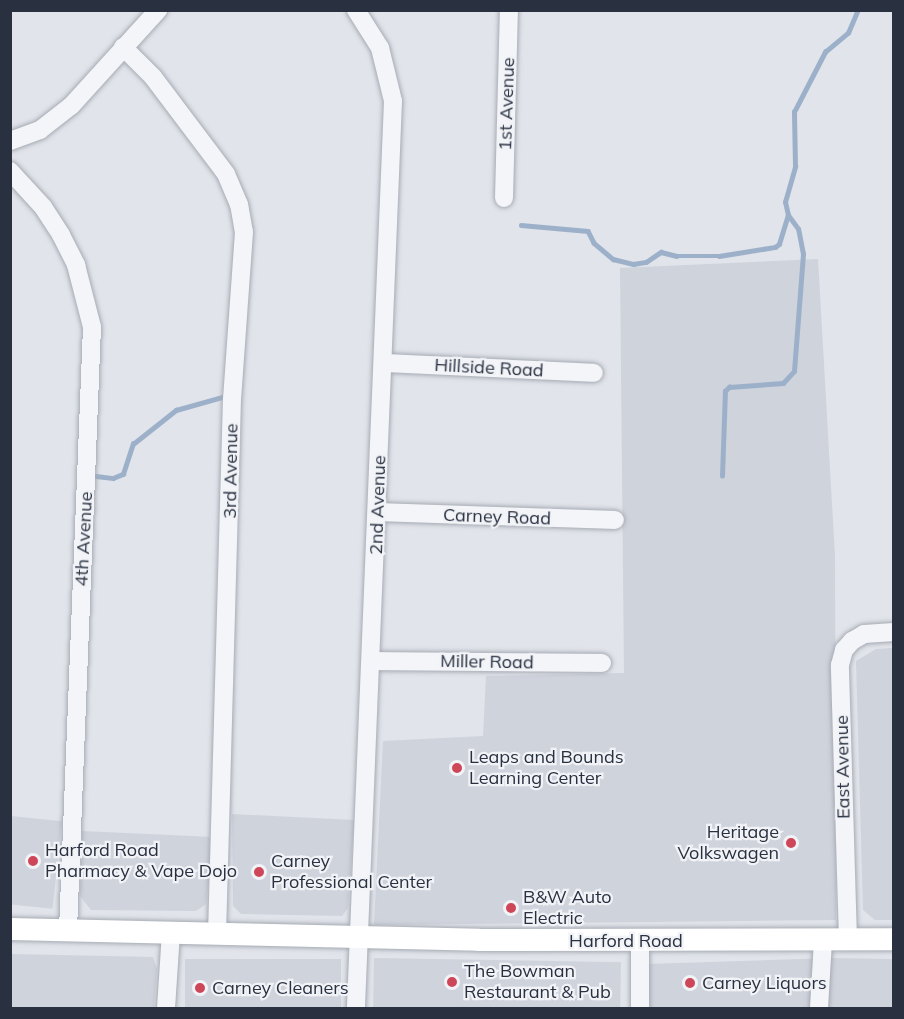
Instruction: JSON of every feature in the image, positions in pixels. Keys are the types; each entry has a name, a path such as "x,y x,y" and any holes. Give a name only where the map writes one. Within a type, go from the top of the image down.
{"main road":[{"name":"Harford Road","path":"10,929 358,939 640,941 894,939"}],"street":[{"path":"10,141 52,122 158,10"},
{"name":"2nd Avenue","path":"356,10 380,48 393,101 363,904 358,939 356,1008"},
{"name":"1st Avenue","path":"504,198 509,10"},
{"name":"3rd Avenue","path":"123,47 153,77 226,174 239,204 244,232 232,398 217,935"},
{"name":"4th Avenue","path":"10,171 43,207 61,235 76,265 92,327 68,931"},
{"name":"Hillside Road","path":"384,363 594,373"},
{"name":"Carney Road","path":"378,512 615,520"},
{"name":"East Avenue","path":"848,940 840,665 844,650 852,640 864,634 894,632"},
{"name":"Miller Road","path":"372,661 602,663"},
{"path":"166,1008 171,933"},
{"path":"819,1008 823,940"},
{"path":"640,941 640,1008"}],"shaded area":[{"path":"818,259 835,556 836,920 374,925 383,741 483,736 486,676 624,673 620,268"},
{"path":"893,648 893,920 875,920 863,910 856,661 876,649"},
{"path":"232,814 354,820 348,908 342,916 241,914 233,906"},
{"path":"11,816 62,821 53,909 10,904"},
{"path":"82,831 213,837 206,904 196,911 91,910 80,896"},
{"path":"11,954 153,957 157,969 154,1008 11,1008"},
{"path":"374,958 621,962 620,1008 373,1008"},
{"path":"831,958 893,959 893,1008 649,1008 648,964"},
{"path":"185,959 341,959 341,1008 185,1008"}],"waterway":[{"path":"722,476 725,391 729,387 783,383 794,371 803,254 798,229 788,215 785,202 795,166 794,112 825,52 848,33 858,10"},
{"path":"521,225 588,231 594,243 613,259 633,264 646,262 661,252 677,256 719,256 775,247 779,244 788,215"},
{"path":"96,476 113,478 123,474 133,444 176,410 222,397"}],"place":[{"name":"Leaps and Bounds Learning Center","path":"457,768"},
{"name":"Heritage Volkswagen","path":"791,843"},
{"name":"Harford Road Pharmacy & Vape Dojo","path":"33,861"},
{"name":"Carney Professional Center","path":"259,872"},
{"name":"B&W Auto Electric","path":"511,908"},
{"name":"The Bowman Restaurant & Pub","path":"452,982"},
{"name":"Carney Liquors","path":"690,983"},
{"name":"Carney Cleaners","path":"200,988"}]}
